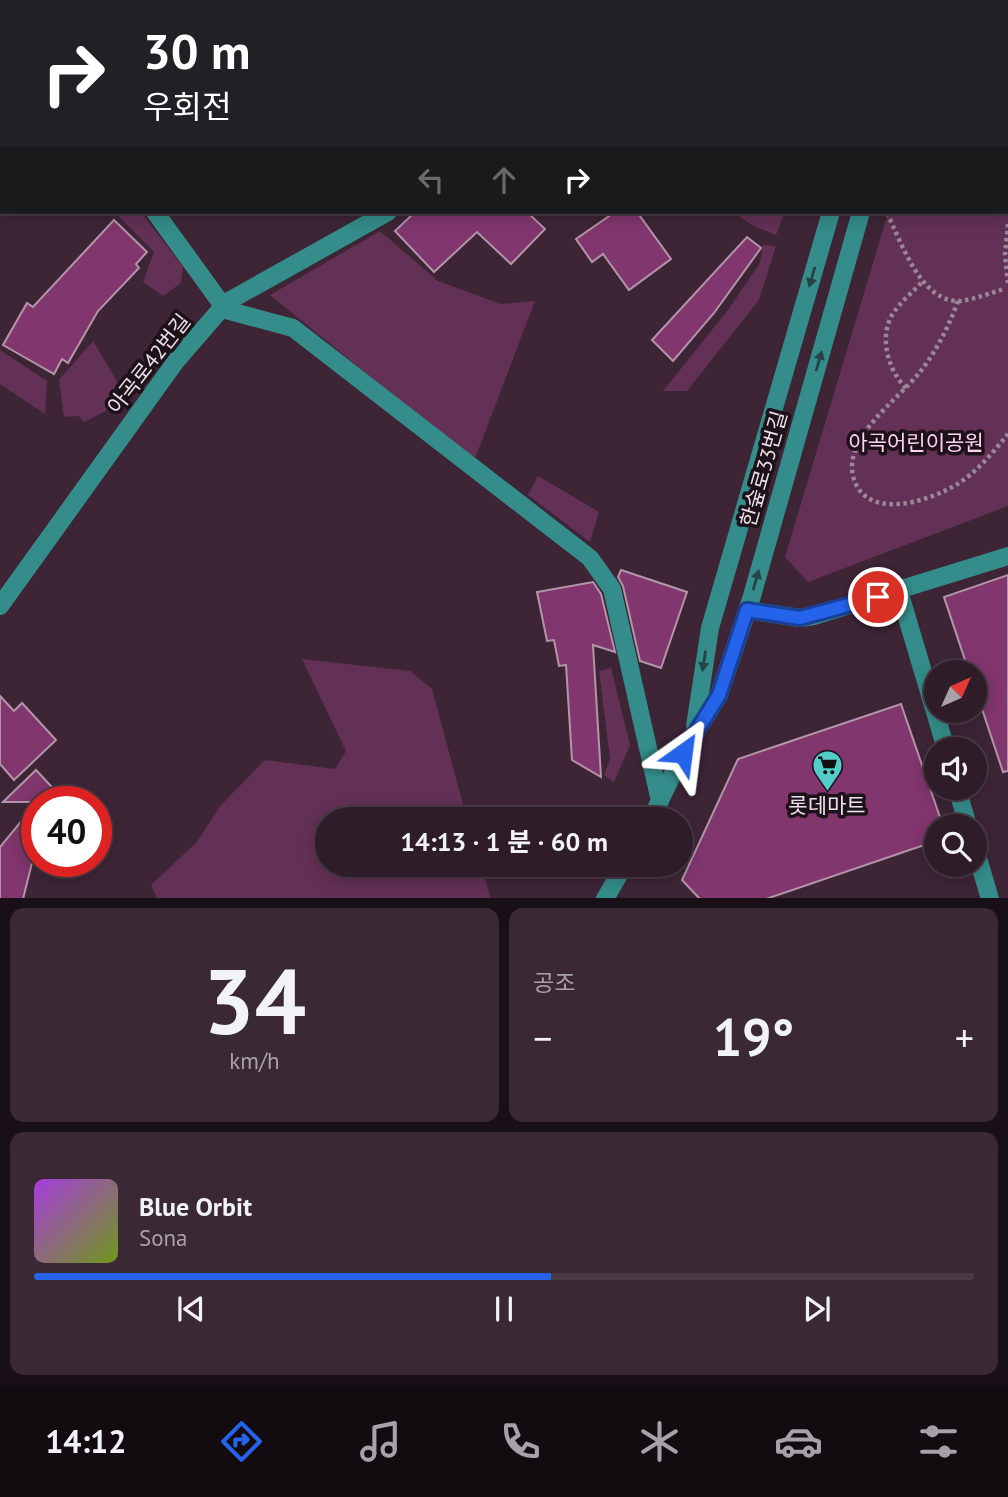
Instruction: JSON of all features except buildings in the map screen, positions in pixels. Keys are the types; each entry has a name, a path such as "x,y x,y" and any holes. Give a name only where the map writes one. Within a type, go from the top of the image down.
{"street":[{"path":"156,214 226,310 293,328 590,558 612,589 660,801"},
{"name":"아곡로42번길","path":"0,606 176,361 227,302 383,214"},
{"name":"한숲로33번길","path":"694,733 710,628 830,214"},
{"name":"한숲로33번길","path":"657,807 694,733 719,695 747,610 860,214"},
{"path":"747,610 800,618 1008,556"},
{"path":"899,590 942,737"},
{"path":"605,898 617,877"},
{"path":"984,877 990,898"}],"path":[{"path":"888,214 908,258 923,281 942,296 958,301 1004,289"},
{"path":"1008,224 1005,255 1008,283"},
{"path":"906,388 888,358 887,332 896,309 923,281"},
{"path":"958,301 939,344 906,388 870,426 854,450 854,478 861,491 877,504 889,506 929,497 960,483 1008,434"}],"green space":[{"path":"116,214 143,214 183,267 181,283 163,296 143,282 154,252"},
{"path":"736,214 784,214 776,235 753,226"},
{"name":"아곡어린이공원","path":"888,214 1008,214 1008,506 808,582 785,557"},
{"path":"380,231 438,281 501,304 535,301 474,461 270,295"},
{"path":"763,245 776,246 759,300 687,391 663,391 728,310 760,263"},
{"path":"93,341 121,388 106,411 84,422 79,416 64,417 59,380"},
{"path":"0,350 47,381 45,414 0,384"},
{"path":"538,476 599,512 590,542 528,495"},
{"path":"302,659 410,671 432,689 464,807 315,807 315,877 484,877 491,898 157,898 151,885 197,842 221,805 265,760 335,769 346,751"},
{"path":"611,668 630,745 614,782 604,775 610,759 599,671"}],"place":[{"name":"롯데마트","path":"827,793"}],"route":[{"path":"683,753 719,695 747,610 800,618 878,597"}]}
